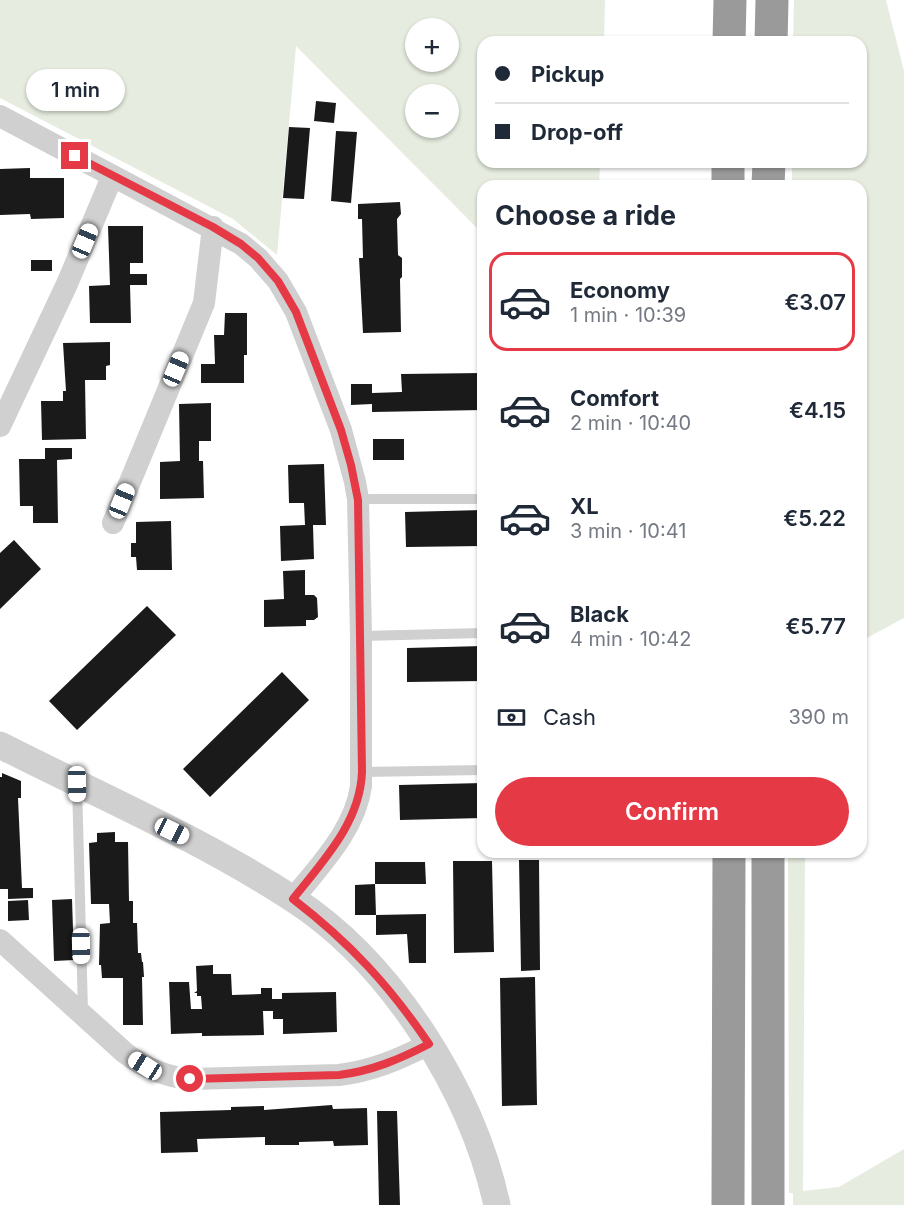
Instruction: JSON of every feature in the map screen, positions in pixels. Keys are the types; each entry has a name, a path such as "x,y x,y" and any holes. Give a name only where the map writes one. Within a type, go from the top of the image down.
{"highway":[{"path":"729,36 730,0"},
{"path":"771,36 772,0"},
{"path":"729,858 729,1205"},
{"path":"768,858 768,1205"}],"street":[{"path":"0,116 112,177 213,227 241,244 258,258 288,296 304,329 341,430 358,500 362,772 360,797 353,817 327,856 293,899"},
{"path":"0,426 67,284 112,177"},
{"path":"113,523 204,303 213,227"},
{"path":"0,745 220,855 293,899 329,927 373,970 407,1011 429,1044 447,1074 471,1124 486,1164 497,1205"},
{"path":"0,940 125,1053 145,1066 167,1075 190,1079 356,1073 401,1058 429,1044"}],"lane":[{"path":"358,500 477,499"},
{"path":"361,636 477,633"},
{"path":"362,772 477,770"},
{"path":"77,784 83,1016"}],"shaded area":[{"path":"0,0 605,0 604,36 477,36 477,168 600,168 599,180 477,180 477,228 296,46 277,255 233,219 0,98"},
{"path":"794,0 886,0 904,71 904,618 867,638 867,180 792,180 792,168 867,168 867,36 793,36"},
{"path":"788,858 805,858 803,1191 839,1187 904,1149 904,1205 793,1205 793,1193 789,1193"}],"building":[{"path":"316,101 336,103 334,123 314,121"},
{"path":"289,127 310,128 304,199 283,198"},
{"path":"336,131 357,132 351,203 331,201"},
{"path":"30,168 30,178 64,178 64,218 31,219 30,214 0,215 0,169"},
{"path":"400,202 401,214 397,219 398,255 402,258 401,332 363,333 359,258 363,258 362,219 358,219 358,204"},
{"path":"108,226 143,226 143,263 130,263 130,274 147,274 147,285 130,285 131,323 90,323 89,286 110,285"},
{"path":"31,260 52,260 52,271 31,271"},
{"path":"225,313 247,313 244,383 201,383 201,364 215,364 214,335 224,335"},
{"path":"110,342 110,365 106,366 106,380 85,380 86,439 42,440 41,401 63,401 63,391 66,391 63,343"},
{"path":"477,373 477,410 372,412 372,404 351,405 351,384 372,384 372,393 402,392 401,374"},
{"path":"211,403 211,441 199,441 199,461 203,461 204,498 160,499 160,462 180,461 179,404"},
{"path":"373,439 404,439 404,460 373,460"},
{"path":"45,448 72,448 72,459 57,460 58,523 33,523 33,506 20,506 19,459 45,459"},
{"path":"324,464 326,525 313,525 314,559 281,561 280,526 305,525 304,503 289,503 288,465"},
{"path":"477,510 477,546 406,547 405,512"},
{"path":"171,521 172,570 137,570 136,557 131,557 131,543 136,543 136,522"},
{"path":"14,540 41,569 0,609 0,553"},
{"path":"305,570 305,595 314,595 317,598 318,617 314,620 306,620 306,626 264,627 264,600 284,599 283,571"},
{"path":"147,606 176,635 77,730 49,701"},
{"path":"477,646 477,681 407,682 407,648"},
{"path":"282,672 309,700 210,797 183,769"},
{"path":"2,773 21,781 21,798 18,798 22,888 33,888 33,898 8,899 8,889 0,889 0,777"},
{"path":"477,783 477,818 400,820 399,785"},
{"path":"115,832 115,842 128,842 129,901 133,901 133,923 137,923 138,953 141,953 143,962 143,1025 123,1025 123,978 102,978 101,965 99,965 100,924 110,923 109,904 91,904 89,843 97,842 97,833"},
{"path":"519,860 539,860 540,970 521,971"},
{"path":"453,861 492,861 494,952 454,953"},
{"path":"375,862 425,862 426,884 375,884"},
{"path":"375,884 376,915 355,915 355,885"},
{"path":"72,899 74,960 54,961 52,900"},
{"path":"28,900 29,920 8,921 8,901"},
{"path":"426,914 426,963 409,963 407,934 376,935 376,915"},
{"path":"213,965 213,974 231,974 232,995 261,994 261,988 272,988 272,999 282,999 282,993 336,992 337,1032 283,1034 283,1019 273,1019 273,1011 263,1011 264,1035 171,1034 169,982 189,982 191,1009 202,1009 201,996 194,993 197,991 196,966"},
{"path":"535,977 537,1105 502,1106 500,978"},
{"path":"332,1105 333,1109 367,1108 368,1145 334,1146 333,1141 299,1142 299,1145 265,1145 265,1137 197,1139 198,1152 161,1153 160,1112 231,1110 231,1107 264,1106 264,1110"},
{"path":"377,1111 397,1111 400,1205 379,1205"}],"route":[{"path":"75,156 213,227 241,244 258,258 283,289 304,329 341,430 358,500 362,786 353,817 327,856 293,899 329,927 361,957 407,1011 429,1044 401,1058 356,1073 190,1079"}]}
